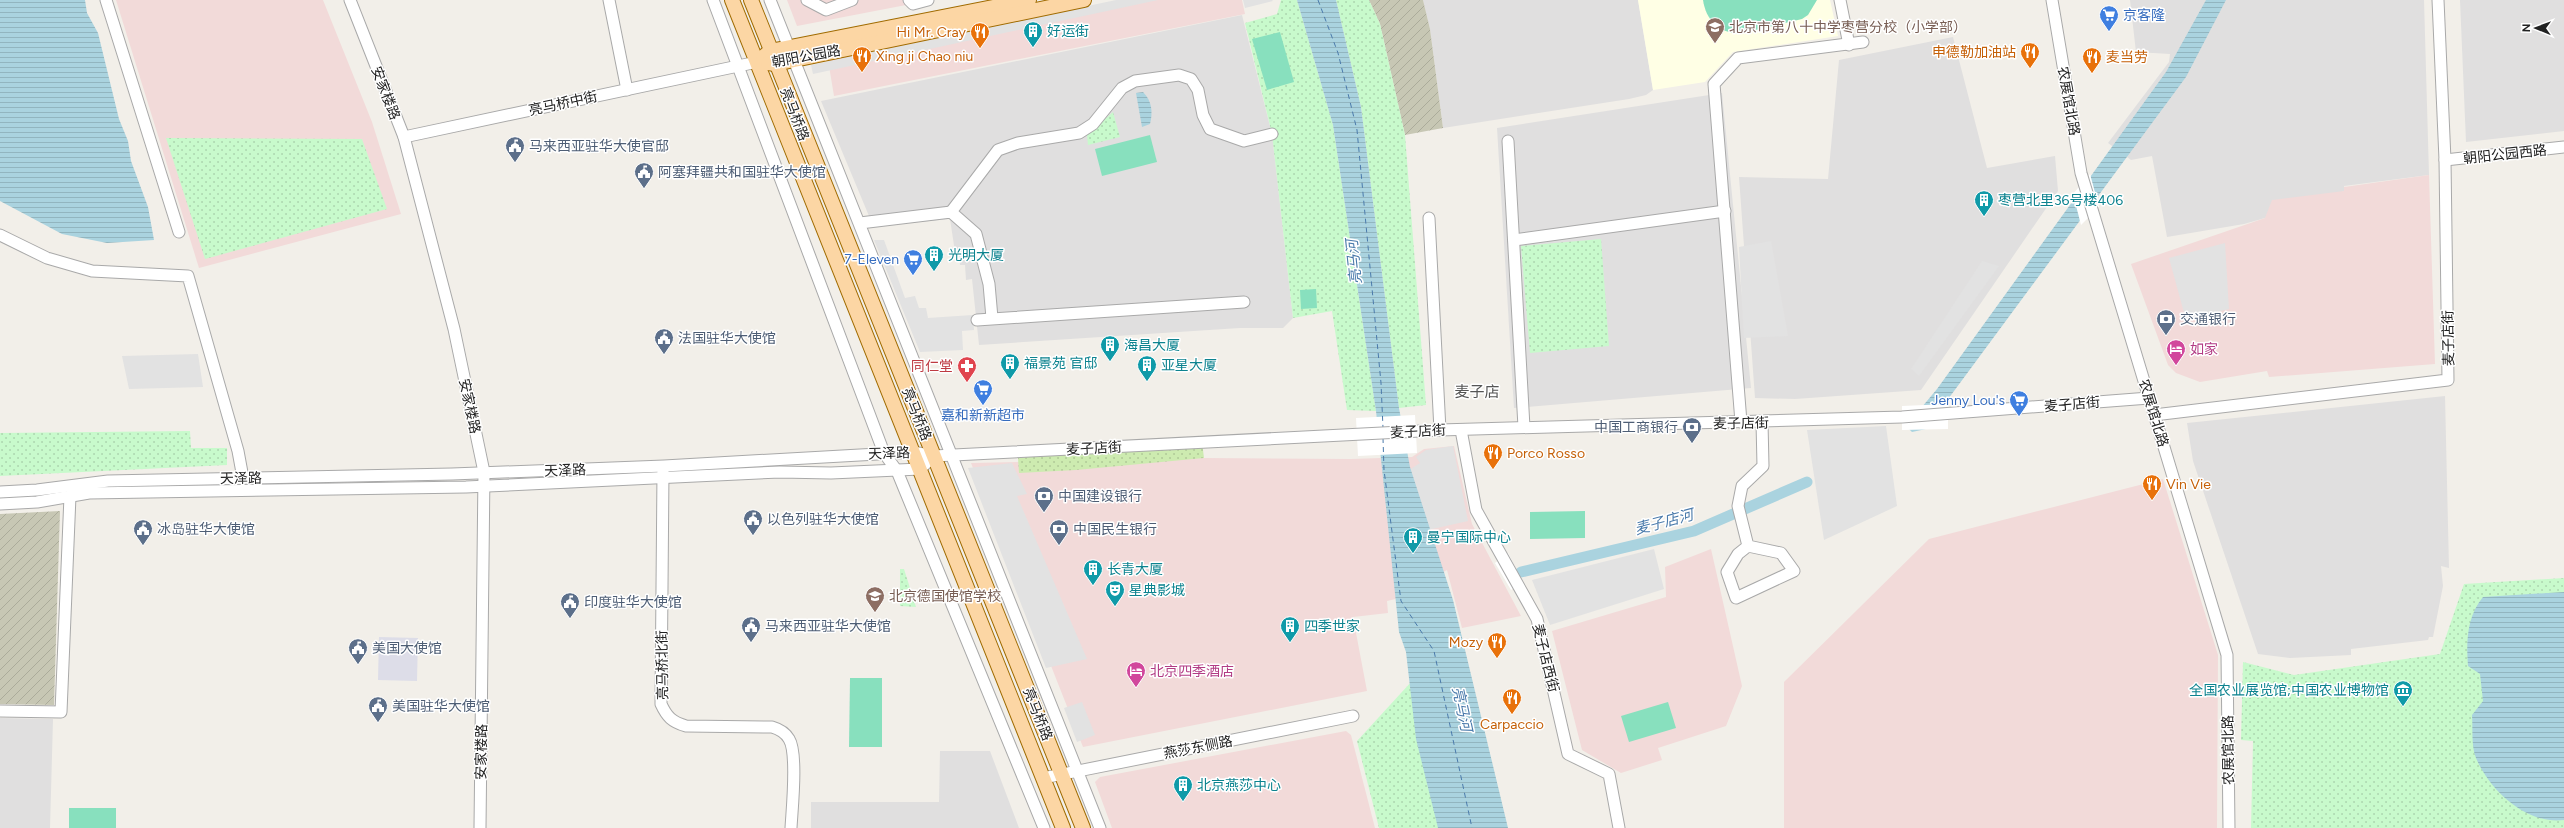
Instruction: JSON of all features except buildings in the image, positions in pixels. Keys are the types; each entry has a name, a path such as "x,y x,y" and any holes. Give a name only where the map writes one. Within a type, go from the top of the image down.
{"main road":[{"name":"亮马桥路","path":"732,0 1063,828"},
{"name":"亮马桥路","path":"751,0 775,64 1063,775 1083,828"},
{"name":"朝阳公园路","path":"757,62 775,64 792,54 920,23 1029,0"},
{"name":"朝阳公园路","path":"757,62 770,51 792,54 1084,0"}],"street":[{"path":"106,0 179,232"},
{"name":"安家楼路","path":"350,0 404,138 454,329 484,472 480,828"},
{"path":"609,0 627,90"},
{"path":"713,0 740,66 884,454 898,470 1044,828"},
{"path":"770,0 953,455 1100,828"},
{"path":"807,0 826,10 852,0"},
{"path":"920,23 911,2 928,0"},
{"path":"1840,0 1848,45"},
{"name":"农展馆北路","path":"2052,0 2083,180 2227,655 2229,828"},
{"name":"麦子店街","path":"2154,415 2448,380 2445,160 2438,0"},
{"path":"1741,422 1714,84 1738,58 1863,42"},
{"name":"亮马桥中街","path":"404,138 757,62"},
{"path":"860,223 951,212 998,150 1018,143 1079,133 1093,124 1122,88 1135,81 1179,75 1190,79 1198,90 1203,115 1210,129 1244,141 1272,134"},
{"path":"1508,141 1524,427"},
{"name":"朝阳公园西路","path":"2445,160 2564,147"},
{"path":"1514,240 1725,210"},
{"path":"951,212 976,234 989,284 992,318"},
{"path":"1429,218 1440,430"},
{"path":"0,235 47,258 92,271 188,276 238,452 242,478"},
{"path":"977,320 1244,302"},
{"name":"麦子店街","path":"934,456 1440,430 1902,417 2149,398"},
{"path":"1748,546 1738,506 1742,486 1763,466 1762,422"},
{"name":"麦子店西街","path":"1461,430 1476,510 1537,619 1568,754 1609,774 1619,828"},
{"name":"天泽路","path":"0,492 37,490 108,481 664,466 913,452 934,456"},
{"name":"天泽路","path":"0,504 37,502 90,493 485,486 920,469 934,456"},
{"name":"亮马桥北街","path":"664,466 661,704 667,715 674,722 686,726 772,727 781,730 789,738 793,751 792,828"},
{"path":"0,711 61,712 70,496"},
{"path":"1748,546 1781,553 1794,571 1736,598 1727,572 1738,554 1748,546"},
{"name":"燕莎东侧路","path":"1044,778 1353,716"}],"shaded area":[{"path":"116,0 323,0 372,122 401,214 199,268"},
{"path":"787,0 932,0 797,26"},
{"path":"1116,0 1158,0 813,74 811,65"},
{"name":"好运街","path":"1131,0 1242,0 1245,14 834,96 828,60"},
{"path":"1243,0 1272,0 1273,1 1245,8"},
{"path":"1369,0 1423,0 1430,29 1443,128 1405,135 1380,24"},
{"path":"1423,0 1638,0 1653,90 1646,95 1629,99 1443,128 1430,29"},
{"name":"北京市第八十中学枣营分校（小学部）","path":"1638,0 1830,0 1838,36 1733,52 1705,82 1653,90"},
{"path":"2130,0 2424,0 2429,175 2344,186 2345,191 2265,218 2244,224 2167,237 2152,156 2131,160 2108,143 2169,62 2170,54 2136,52"},
{"path":"2460,0 2564,0 2564,131 2466,142"},
{"path":"1242,15 1272,134 1293,318 1283,328 1240,328 979,345 972,279 966,280 965,265 960,265 959,251 955,252 950,219 898,224 897,213 869,216 821,101"},
{"path":"1953,37 1987,168 2055,156 2058,191 1921,390 1795,399 1755,398 1739,177 1828,179 1839,60"},
{"path":"1722,93 1751,388 1514,408 1497,128"},
{"path":"2429,175 2435,364 2269,377 2267,371 2200,382 2176,373 2168,365 2131,264 2265,218 2272,200 2344,191 2344,187"},
{"path":"874,240 884,240 905,298 915,296 919,308 926,308 928,318 973,315 974,330 962,331 963,350 920,352"},
{"path":"1771,241 1788,336 1744,338 1739,247"},
{"path":"2225,243 2229,309 2186,320 2169,258"},
{"path":"1982,261 1999,266 1919,376 1911,369"},
{"path":"198,354 203,387 129,389 122,356"},
{"path":"2445,396 2449,568 2441,566 2443,586 2433,637 2429,637 2428,640 2351,649 2351,655 2290,658 2258,654 2193,461 2187,423"},
{"path":"1886,426 1897,506 1824,540 1807,430"},
{"path":"1453,446 1468,521 1419,532 1406,472 1420,463 1416,457 1426,450"},
{"path":"1454,446 1472,524 1521,616 1462,628 1447,570 1434,577 1433,590 1387,601 1388,613 1353,617 1367,691 1083,747 971,463 1204,458 1351,459 1412,457 1424,449"},
{"path":"1012,463 1027,494 1017,496 1087,659 1046,668 968,468"},
{"path":"2163,479 2218,655 2217,828 1784,828 1784,682 1929,539"},
{"path":"60,511 54,705 0,704 0,514"},
{"path":"1654,549 1664,589 1550,625 1532,580"},
{"path":"1711,549 1742,686 1726,726 1658,748 1662,760 1621,773 1582,750 1552,631 1666,597 1665,567"},
{"path":"379,637 418,638 417,681 378,680"},
{"path":"1082,702 1095,735 1077,742 1064,708"},
{"path":"0,718 53,719 50,828 0,828"},
{"path":"1346,731 1351,735 1375,828 1112,828 1095,782 1100,777"},
{"path":"940,751 990,751 1019,828 811,828 811,802 939,802"}],"green space":[{"path":"1281,0 1297,0 1333,125 1376,411 1347,410 1332,311 1293,318 1272,134 1245,23 1277,14"},
{"path":"1336,0 1369,0 1380,24 1405,135 1426,405 1399,408 1361,107"},
{"path":"1703,0 1817,0 1808,15 1802,19 1739,34 1725,31 1714,24 1707,13"},
{"path":"1280,32 1294,82 1267,90 1252,39"},
{"path":"1113,112 1120,137 1088,145 1087,135"},
{"path":"1150,135 1157,162 1102,176 1095,149"},
{"path":"166,138 362,139 387,209 205,259"},
{"path":"1601,239 1609,346 1530,353 1521,246"},
{"path":"1316,289 1317,308 1301,309 1300,290"},
{"path":"190,431 191,448 227,448 227,465 0,476 0,433"},
{"path":"1202,442 1204,458 1076,470 1019,473 1018,458"},
{"path":"1585,511 1585,538 1530,539 1530,512"},
{"path":"900,569 904,569 916,607 900,606"},
{"name":"全国农业展览馆;中国农业博物馆","path":"2564,578 2564,828 2251,828 2253,741 2241,740 2243,662 2294,675 2440,654 2464,584"},
{"path":"850,678 882,678 882,747 849,747"},
{"path":"1412,681 1440,828 1379,828 1357,741"},
{"path":"1668,702 1676,728 1629,742 1621,716"},
{"path":"69,808 116,808 116,828 69,828"}],"water":[{"path":"0,0 85,0 87,13 98,33 119,119 128,141 131,161 148,207 154,240 107,243 62,234 0,201"},
{"name":"亮马河","path":"1297,0 1336,0 1361,107 1399,408 1410,467 1453,600 1508,828 1438,828 1416,739 1406,652 1399,632 1376,411 1333,125"},
{"path":"2206,0 2226,0 2186,77 1926,429 1912,432 1906,426 1937,389 2166,72"},
{"path":"1143,92 1150,103 1151,115 1150,124 1142,127 1136,93"},
{"path":"2564,592 2564,820 2550,820 2537,817 2511,803 2490,782 2476,758 2473,743 2472,715 2483,701 2480,674 2468,666 2467,648 2471,621 2478,604 2483,597"}],"pier":[{"path":"2090,174 2099,207 2081,225 2073,194"},
{"path":"1948,404 1948,429 1902,430 1902,406"},
{"path":"1415,415 1417,453 1358,456 1356,418"},
{"path":"1508,553 1523,582 1511,590 1495,563"}],"waterway":[{"name":"麦子店河","path":"1521,572 1694,531 1807,482"}],"ferry route":[{"path":"1318,0 1338,53 1357,130 1381,383 1383,428"},
{"path":"1383,438 1384,470 1401,601 1434,651 1472,828"}],"place":[{"name":"京客隆","path":"2109,32"},
{"name":"北京市第八十中学枣营分校（小学部）","path":"1715,44"},
{"name":"好运街","path":"1033,48"},
{"name":"Hi Mr. Cray","path":"980,49"},
{"name":"申德勒加油站","path":"2030,69"},
{"name":"Xing ji Chao niu","path":"862,73"},
{"name":"麦当劳","path":"2092,74"},
{"name":"马来西亚驻华大使官邸","path":"515,163"},
{"name":"阿塞拜疆共和国驻华大使馆","path":"644,189"},
{"name":"枣营北里36号楼406","path":"1984,217"},
{"name":"光明大厦","path":"934,272"},
{"name":"7-Eleven","path":"913,276"},
{"name":"交通银行","path":"2166,336"},
{"name":"法国驻华大使馆","path":"664,355"},
{"name":"海昌大厦","path":"1110,362"},
{"name":"如家","path":"2176,366"},
{"name":"福景苑 官邸","path":"1010,380"},
{"name":"亚星大厦","path":"1147,382"},
{"name":"同仁堂","path":"967,383"},
{"name":"嘉和新新超市","path":"983,406"},
{"name":"Jenny Lou's","path":"2019,417"},
{"name":"中国工商银行","path":"1692,444"},
{"name":"Porco Rosso","path":"1493,470"},
{"name":"Vin Vie","path":"2152,501"},
{"name":"中国建设银行","path":"1044,513"},
{"name":"以色列驻华大使馆","path":"753,536"},
{"name":"冰岛驻华大使馆","path":"143,546"},
{"name":"中国民生银行","path":"1059,546"},
{"name":"曼宁国际中心","path":"1413,554"},
{"name":"长青大厦","path":"1093,586"},
{"name":"星典影城","path":"1115,607"},
{"name":"北京德国使馆学校","path":"875,613"},
{"name":"印度驻华大使馆","path":"570,619"},
{"name":"马来西亚驻华大使馆","path":"751,643"},
{"name":"四季世家","path":"1290,643"},
{"name":"Mozy","path":"1497,659"},
{"name":"美国大使馆","path":"358,665"},
{"name":"北京四季酒店","path":"1136,688"},
{"name":"全国农业展览馆;中国农业博物馆","path":"2403,707"},
{"name":"Carpaccio","path":"1512,715"},
{"name":"美国驻华大使馆","path":"378,723"},
{"name":"北京燕莎中心","path":"1183,802"}],"district":[{"name":"麦子店","path":"1477,392"}]}
